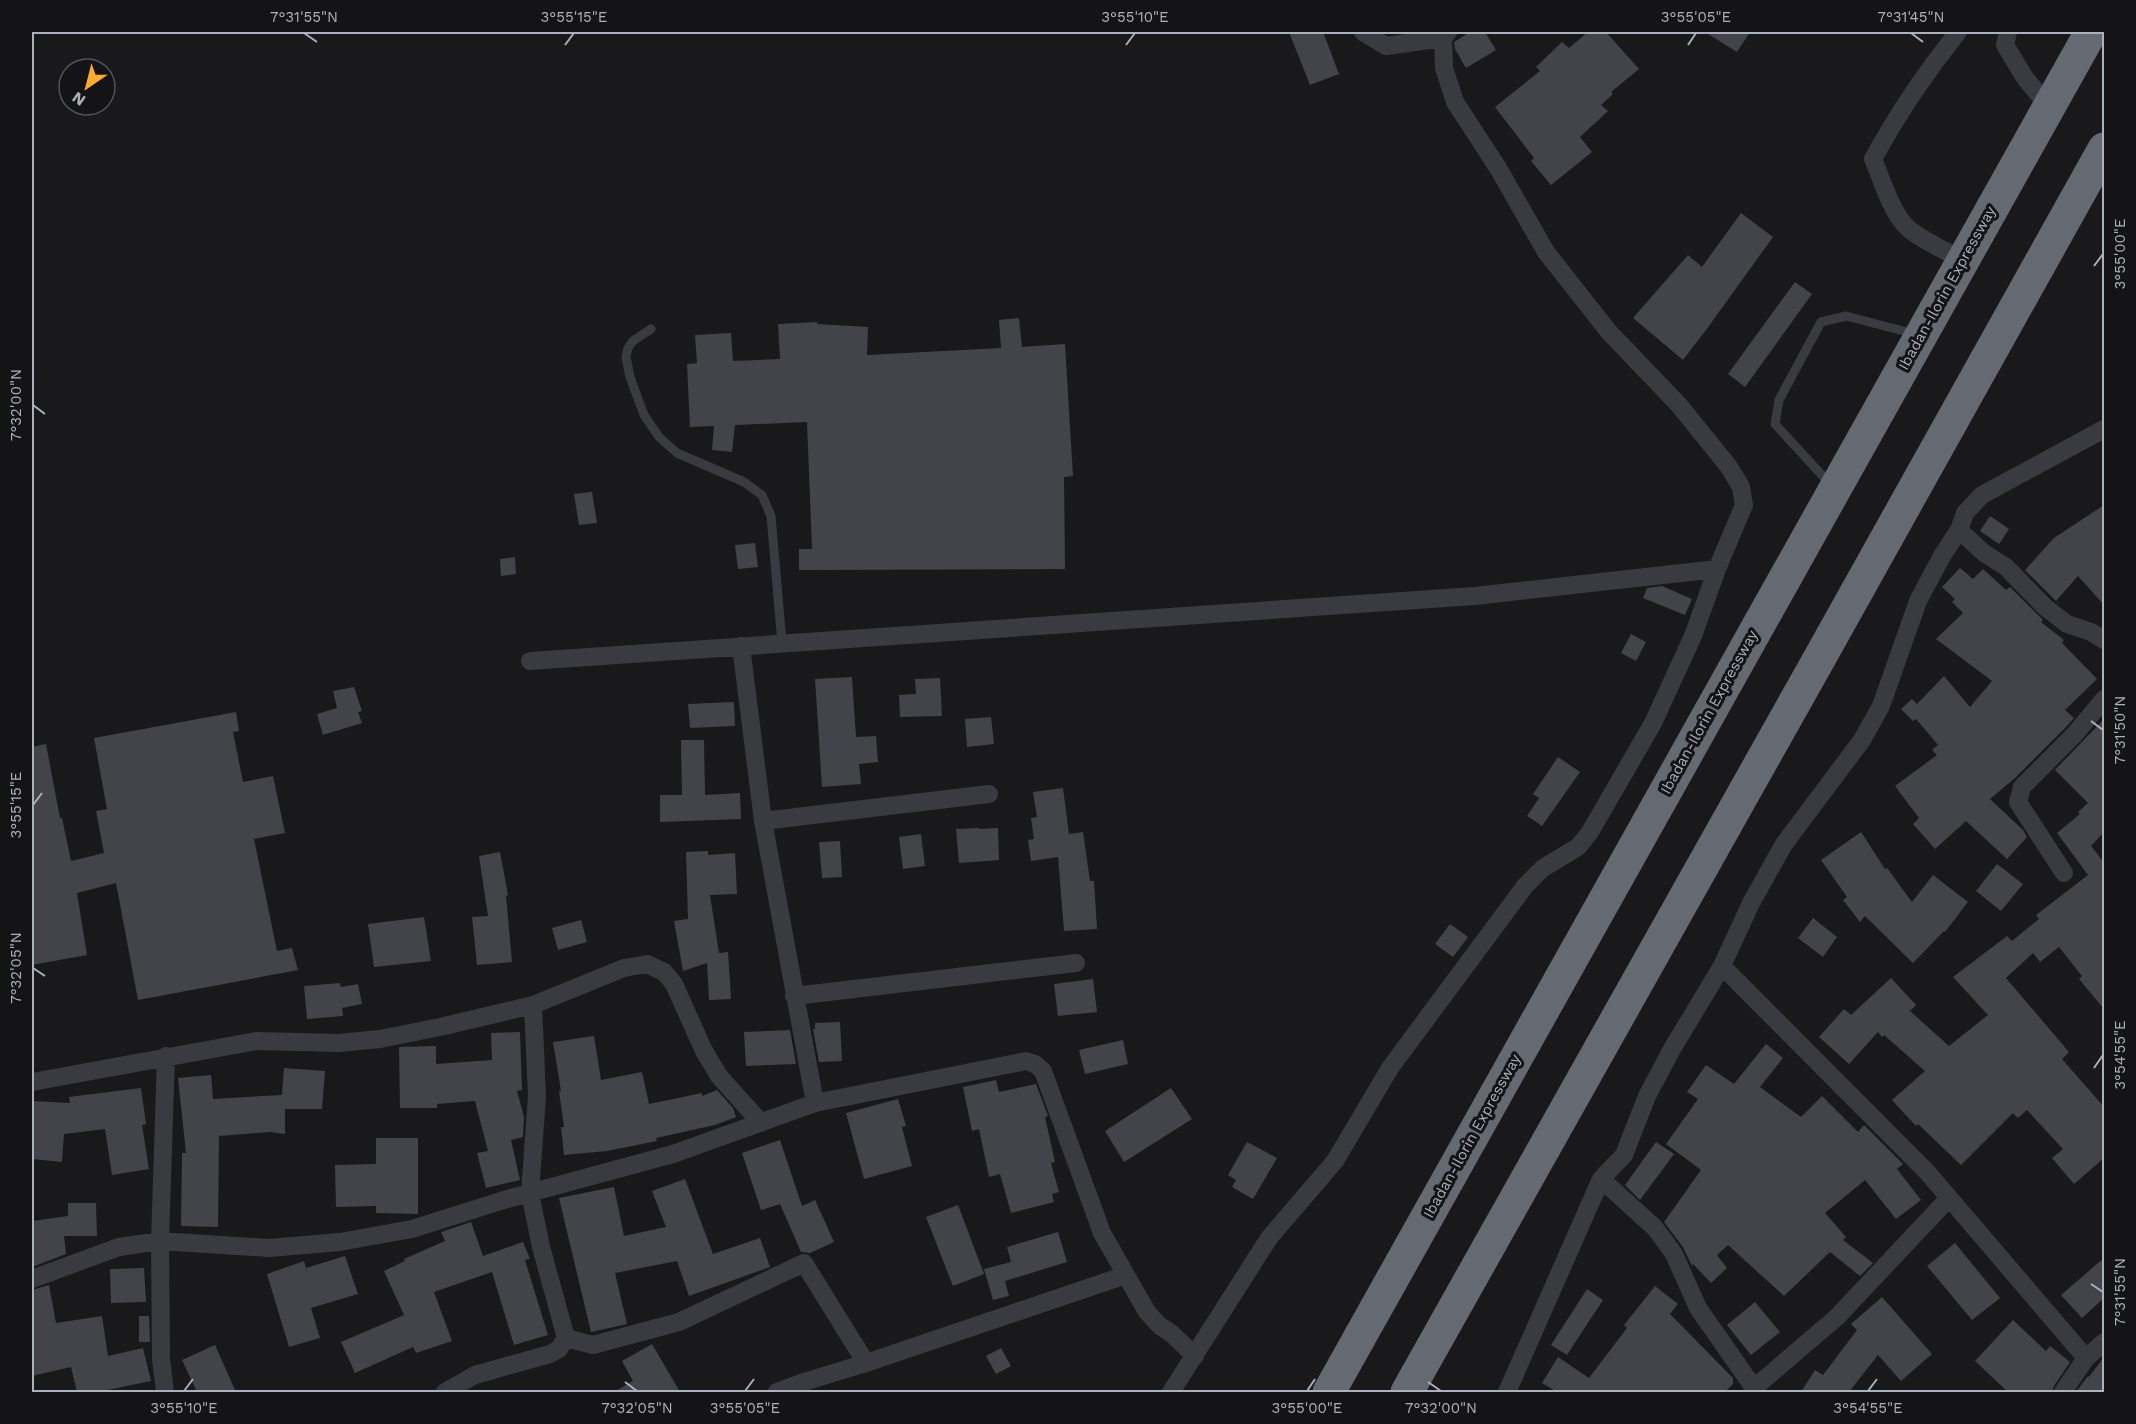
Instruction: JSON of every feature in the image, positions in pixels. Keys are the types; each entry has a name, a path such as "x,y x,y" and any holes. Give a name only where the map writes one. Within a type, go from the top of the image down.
{"highway":[{"name":"Ibadan-Ilorin Expressway","path":"1329,1392 2091,32"},
{"path":"1407,1392 1577,1086 1944,441 2104,149"}],"street":[{"path":"1171,1392 1269,1238 1335,1161 1390,1068 1525,886 1543,868 1578,847 1590,832 1653,723 1693,636 1717,569 1744,505 1741,487 1729,467 1678,405 1609,332 1546,252 1498,168 1455,102 1444,68 1445,35 1405,45 1386,46 1363,32"},
{"path":"1958,32 1930,66 1899,112 1873,159 1889,198 1904,224 1962,260"},
{"path":"2008,32 2005,45 2025,78 2049,106"},
{"path":"1507,1392 1601,1179 1624,1155 1647,1096 1722,966 1751,903 1784,844 1863,740 1881,706 1918,601 1959,530 1965,513 1982,495 2104,429"},
{"path":"1959,530 1984,553 2006,567 2045,608 2067,624 2091,632 2104,640"},
{"path":"530,661 1475,596 1717,569"},
{"path":"741,646 763,821 815,1103"},
{"path":"2064,873 2018,802 2022,787 2074,735 2104,699"},
{"path":"763,821 989,794"},
{"path":"794,996 1077,963"},
{"path":"32,1082 256,1041 339,1042 380,1039 533,1005 624,968 647,964 664,972 674,984 704,1051 718,1076 761,1123"},
{"path":"1722,966 1928,1173 2086,1358"},
{"path":"445,1392 475,1376 550,1354 559,1349 566,1338 541,1247 530,1193 537,1096 533,1005"},
{"path":"165,1392 161,1359 160,1241 166,1056"},
{"path":"32,1279 119,1247 160,1241 269,1248 340,1242 412,1229 530,1193 673,1154 815,1103 1026,1061 1035,1064 1043,1071 1102,1233 1147,1312 1195,1356"},
{"path":"1601,1179 1655,1228 1674,1254 1698,1308 1753,1390 1837,1317 1949,1198"},
{"path":"566,1338 593,1345 679,1322 804,1263 866,1363"},
{"path":"777,1392 1126,1275"},
{"path":"2063,1392 2086,1358 2104,1342"}],"lane":[{"path":"1834,489 1775,424 1779,400 1821,322 1846,316 1920,336"},
{"path":"651,329 633,341 626,357 630,377 644,415 658,437 677,453 744,482 762,495 771,516 782,643"}],"building":[{"path":"1289,32 1323,32 1339,74 1310,85"},
{"path":"1470,32 1485,32 1496,50 1466,68 1455,49 1454,42"},
{"path":"1588,32 1606,32 1639,69 1611,92 1613,94 1601,105 1608,111 1580,137 1592,152 1551,185 1531,161 1534,158 1495,107 1540,71 1536,67 1562,42 1569,48"},
{"path":"1705,32 1750,32 1737,52"},
{"path":"1741,213 1773,237 1683,360 1633,318 1688,255 1702,267"},
{"path":"1795,282 1812,294 1745,387 1728,374"},
{"path":"1019,318 1022,347 1065,344 1073,476 1064,477 1065,569 799,570 799,549 812,549 807,422 735,425 732,452 712,450 714,426 690,427 687,364 697,363 695,335 731,333 733,361 780,359 778,324 817,322 817,324 868,327 867,355 1001,348 999,320"},
{"path":"592,492 597,523 579,525 574,494"},
{"path":"2104,505 2104,605 2078,576 2056,601 2025,570 2054,538"},
{"path":"1990,516 2009,529 1999,544 1980,531"},
{"path":"755,543 758,567 738,569 735,545"},
{"path":"515,557 516,574 501,576 500,559"},
{"path":"1960,568 1973,579 1983,569 2006,590 2010,587 2043,620 2041,622 2064,640 2062,643 2097,679 2065,710 2074,718 2066,727 2015,778 1990,799 2023,830 2027,837 2007,859 1966,821 1935,849 1913,824 1919,818 1895,786 1937,755 1932,750 1938,745 1916,719 1913,721 1901,709 1912,699 1917,704 1944,676 1970,707 1992,681 1936,639 1963,613 1952,602 1955,599 1942,587"},
{"path":"1662,586 1692,599 1685,615 1643,598 1647,588"},
{"path":"1631,634 1646,642 1636,661 1621,653"},
{"path":"852,677 856,737 876,736 878,762 859,764 861,784 822,787 815,679"},
{"path":"940,678 942,716 900,717 899,695 916,694 915,679"},
{"path":"354,687 362,711 358,712 362,723 323,735 317,714 337,708 333,691"},
{"path":"734,702 735,726 690,728 688,704"},
{"path":"236,712 239,731 233,732 243,782 273,776 285,833 254,839 277,951 292,948 298,970 138,1000 116,883 77,893 87,955 32,965 32,747 46,744 71,861 104,853 96,811 107,809 94,738"},
{"path":"991,717 994,744 967,747 965,719"},
{"path":"2104,719 2104,832 2091,846 2104,860 2104,1009 2079,979 2082,976 2059,947 2040,962 2033,953 2006,978 2069,1052 2062,1059 2104,1107 2104,1158 2074,1184 2052,1158 2063,1149 2027,1110 2018,1118 2013,1113 1961,1165 1918,1124 1916,1126 1892,1100 1925,1071 1878,1032 1849,1064 1819,1037 1844,1009 1851,1015 1891,978 1916,1005 1910,1011 1949,1046 1988,1015 1953,977 2007,936 2012,941 2039,919 2036,915 2088,875 2057,833 2080,814 2078,812 2088,803 2055,770"},
{"path":"681,740 704,740 705,795 740,793 741,819 660,822 660,795 682,795"},
{"path":"1558,757 1580,772 1542,826 1527,816 1539,798 1533,794"},
{"path":"1063,788 1069,834 1083,832 1090,881 1094,881 1097,929 1064,931 1058,857 1031,861 1028,840 1034,839 1031,818 1037,817 1033,792"},
{"path":"998,828 999,860 959,863 956,829"},
{"path":"1861,832 1885,869 1887,868 1912,902 1933,875 1968,902 1945,932 1913,963 1865,916 1860,922 1843,900 1847,897 1821,860"},
{"path":"921,834 925,866 903,869 899,837"},
{"path":"840,841 842,877 822,878 819,842"},
{"path":"708,851 708,855 735,853 737,894 710,895 719,953 728,952 731,999 709,1000 707,963 683,971 674,921 688,919 686,852"},
{"path":"500,852 508,895 506,896 512,962 477,965 472,917 488,916 479,856"},
{"path":"1997,864 2023,884 2001,911 1976,891"},
{"path":"424,917 431,961 374,967 368,924"},
{"path":"1813,918 1837,937 1823,957 1798,938"},
{"path":"581,920 587,942 558,950 552,928"},
{"path":"1450,924 1468,937 1453,957 1435,944"},
{"path":"1093,979 1097,1012 1058,1016 1054,984"},
{"path":"340,983 341,987 358,984 362,1004 342,1008 343,1016 307,1019 304,986"},
{"path":"840,1022 842,1061 819,1062 813,1029 815,1029 815,1023"},
{"path":"790,1030 796,1064 746,1066 744,1032"},
{"path":"520,1032 522,1090 517,1091 524,1117 523,1137 511,1140 520,1180 486,1188 477,1153 488,1151 475,1101 437,1104 437,1108 400,1108 399,1047 436,1046 436,1064 492,1060 491,1033"},
{"path":"594,1036 601,1080 642,1072 649,1104 702,1093 702,1096 717,1090 733,1108 736,1117 715,1125 656,1138 657,1141 607,1151 564,1155 561,1127 564,1127 559,1091 561,1091 553,1042"},
{"path":"1123,1040 1128,1064 1085,1074 1079,1050"},
{"path":"1766,1044 1783,1058 1760,1087 1801,1117 1822,1096 1858,1132 1864,1125 1903,1164 1897,1169 1921,1200 1896,1219 1865,1180 1825,1213 1846,1237 1843,1240 1873,1263 1860,1276 1830,1252 1784,1296 1728,1245 1717,1255 1727,1268 1711,1283 1693,1264 1692,1266 1683,1247 1664,1222 1701,1170 1666,1144 1698,1099 1687,1092 1706,1065 1734,1084"},
{"path":"284,1068 325,1071 322,1109 285,1109 285,1134 270,1132 219,1136 218,1227 181,1226 182,1153 186,1153 178,1078 211,1075 213,1099 282,1095"},
{"path":"996,1080 999,1092 1036,1084 1048,1116 1045,1117 1055,1162 1051,1163 1059,1192 1052,1194 1054,1202 1011,1213 1000,1174 989,1177 979,1129 972,1131 963,1087"},
{"path":"141,1088 146,1124 142,1125 149,1169 112,1175 105,1129 64,1134 62,1162 32,1159 32,1101 70,1103 69,1097"},
{"path":"1171,1088 1192,1119 1124,1162 1105,1131"},
{"path":"898,1099 906,1126 902,1127 912,1166 864,1179 846,1113"},
{"path":"376,1138 418,1138 418,1214 376,1213 376,1206 336,1207 335,1165 376,1164"},
{"path":"780,1140 802,1206 815,1200 834,1242 810,1253 801,1252 780,1204 761,1210 742,1153"},
{"path":"1247,1142 1277,1158 1253,1199 1232,1187 1236,1180 1228,1175"},
{"path":"1656,1142 1674,1154 1640,1200 1625,1185"},
{"path":"685,1179 713,1254 760,1238 770,1267 689,1296 677,1261 615,1273 627,1324 591,1332 559,1198 614,1187 624,1236 666,1227 652,1191"},
{"path":"68,1203 96,1203 97,1236 64,1236 66,1254 32,1267 32,1221 68,1216"},
{"path":"958,1205 984,1274 953,1286 926,1217"},
{"path":"471,1222 483,1256 523,1242 530,1259 525,1260 548,1335 514,1345 492,1272 434,1292 452,1341 416,1353 413,1347 355,1373 341,1342 404,1315 384,1271 405,1261 404,1259 445,1241 441,1232"},
{"path":"1058,1232 1067,1262 1005,1281 1009,1296 993,1300 984,1269 1011,1262 1007,1247"},
{"path":"1955,1243 2000,1298 1972,1320 1927,1266"},
{"path":"345,1256 358,1294 311,1308 320,1338 289,1347 267,1274 304,1261 306,1268"},
{"path":"2104,1258 2104,1298 2082,1318 2061,1295"},
{"path":"144,1268 146,1302 111,1303 110,1269"},
{"path":"49,1285 56,1323 102,1316 108,1356 143,1348 151,1381 98,1392 77,1392 71,1367 32,1376 32,1290"},
{"path":"1655,1286 1678,1304 1670,1314 1733,1378 1733,1384 1725,1392 1557,1392 1542,1383 1558,1357 1589,1378 1627,1328 1624,1325"},
{"path":"1587,1289 1603,1300 1567,1355 1551,1345"},
{"path":"1882,1297 1932,1354 1901,1381 1878,1355 1849,1392 1801,1392 1815,1370 1823,1375 1857,1330 1851,1324"},
{"path":"1755,1302 1780,1332 1751,1355 1727,1325"},
{"path":"139,1316 149,1316 150,1342 139,1342"},
{"path":"2013,1320 2046,1351 2050,1346 2070,1362 2052,1392 2008,1392 1975,1361"},
{"path":"652,1344 680,1392 614,1392 633,1381 622,1361"},
{"path":"215,1345 236,1392 197,1392 182,1360"},
{"path":"1001,1348 1011,1366 996,1374 986,1356"},
{"path":"2104,1357 2104,1392 2076,1392 2089,1377"}]}
